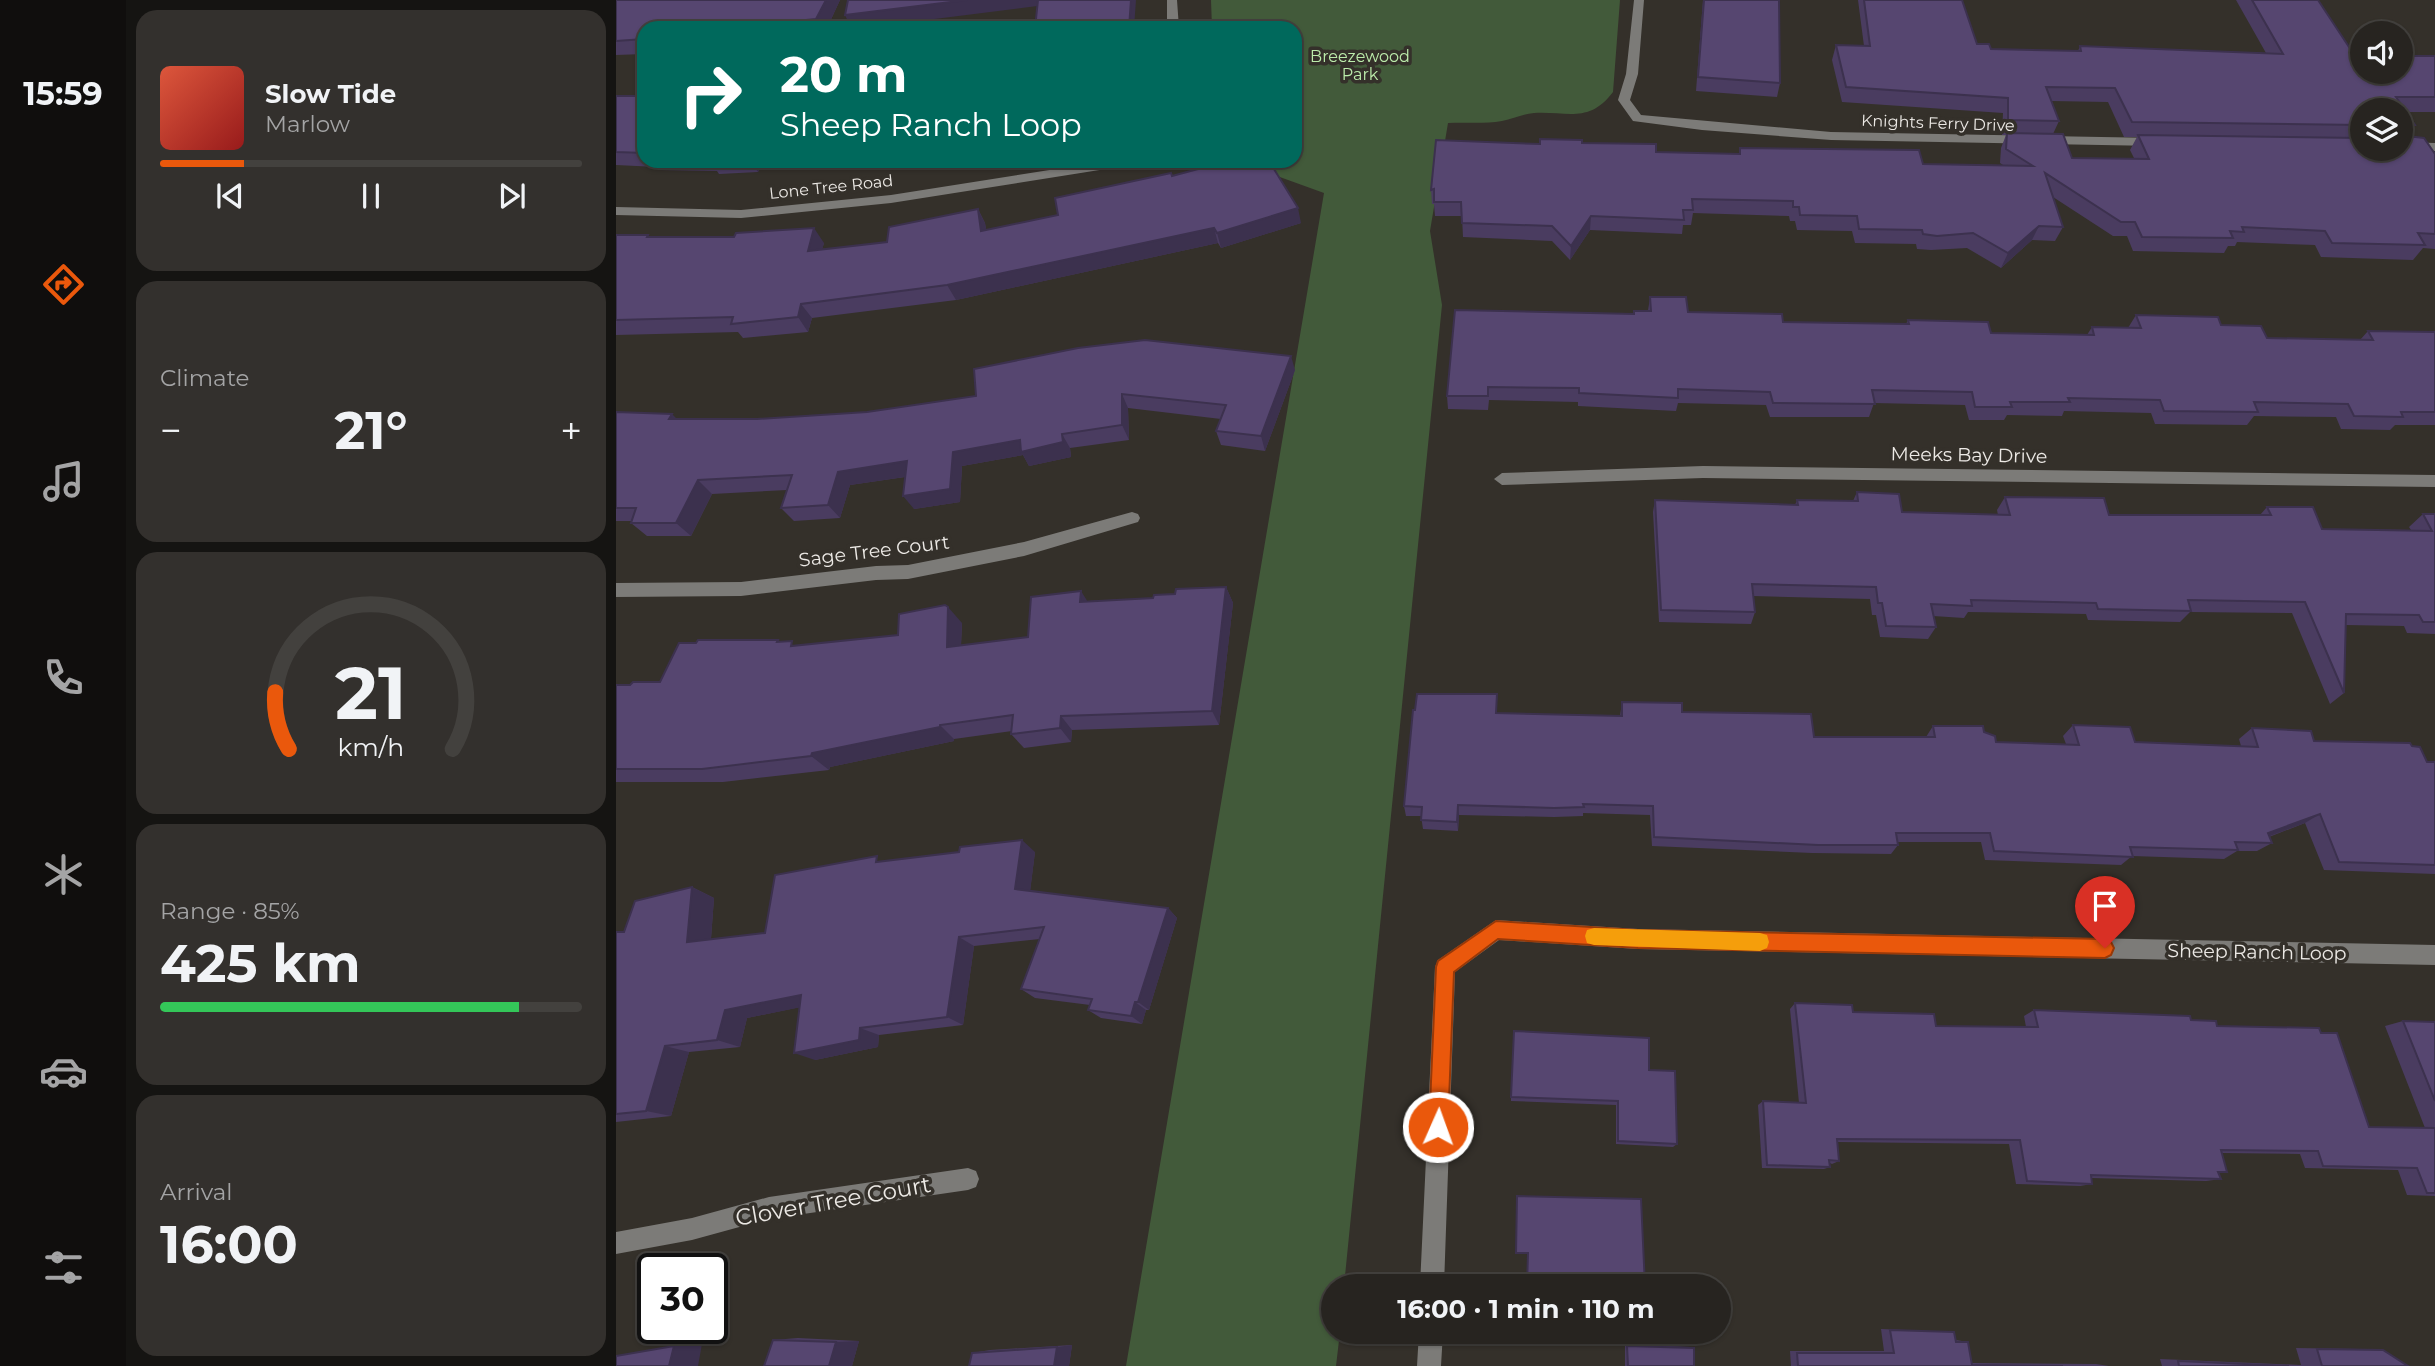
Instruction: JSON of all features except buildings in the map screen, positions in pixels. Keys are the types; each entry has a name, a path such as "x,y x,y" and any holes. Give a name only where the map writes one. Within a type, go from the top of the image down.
{"street":[{"path":"1172,0 1173,21"},
{"name":"Knights Ferry Drive","path":"1639,0 1632,74 1624,100 1637,118 1914,141 2174,142"},
{"path":"2413,146 2435,147"},
{"name":"Lone Tree Road","path":"616,211 741,214 879,201 1086,168"},
{"name":"Meeks Bay Drive","path":"1502,480 1737,472 2435,481"},
{"name":"Sage Tree Court","path":"616,590 741,589 876,573 908,572 1024,549 1132,517"},
{"name":"Sheep Ranch Loop","path":"1432,1274 1445,967 1496,930 1638,939 2435,955"},
{"name":"Clover Tree Court","path":"616,1243 692,1229 769,1208 968,1179"},
{"path":"1429,1366 1430,1344"}],"green space":[{"name":"Breezewood Park","path":"1211,0 1620,0 1613,92 1604,102 1577,114 1530,114 1496,122 1448,123 1430,231 1442,305 1345,1274 1321,1274 1321,1344 1339,1344 1336,1366 1126,1366 1324,193 1277,176 1227,168 1302,168 1302,21 1212,21"}],"slow traffic":[{"path":"1594,936 1760,942"}],"route":[{"path":"1438,1127 1445,967 1496,930 1638,939 2105,948"}]}
